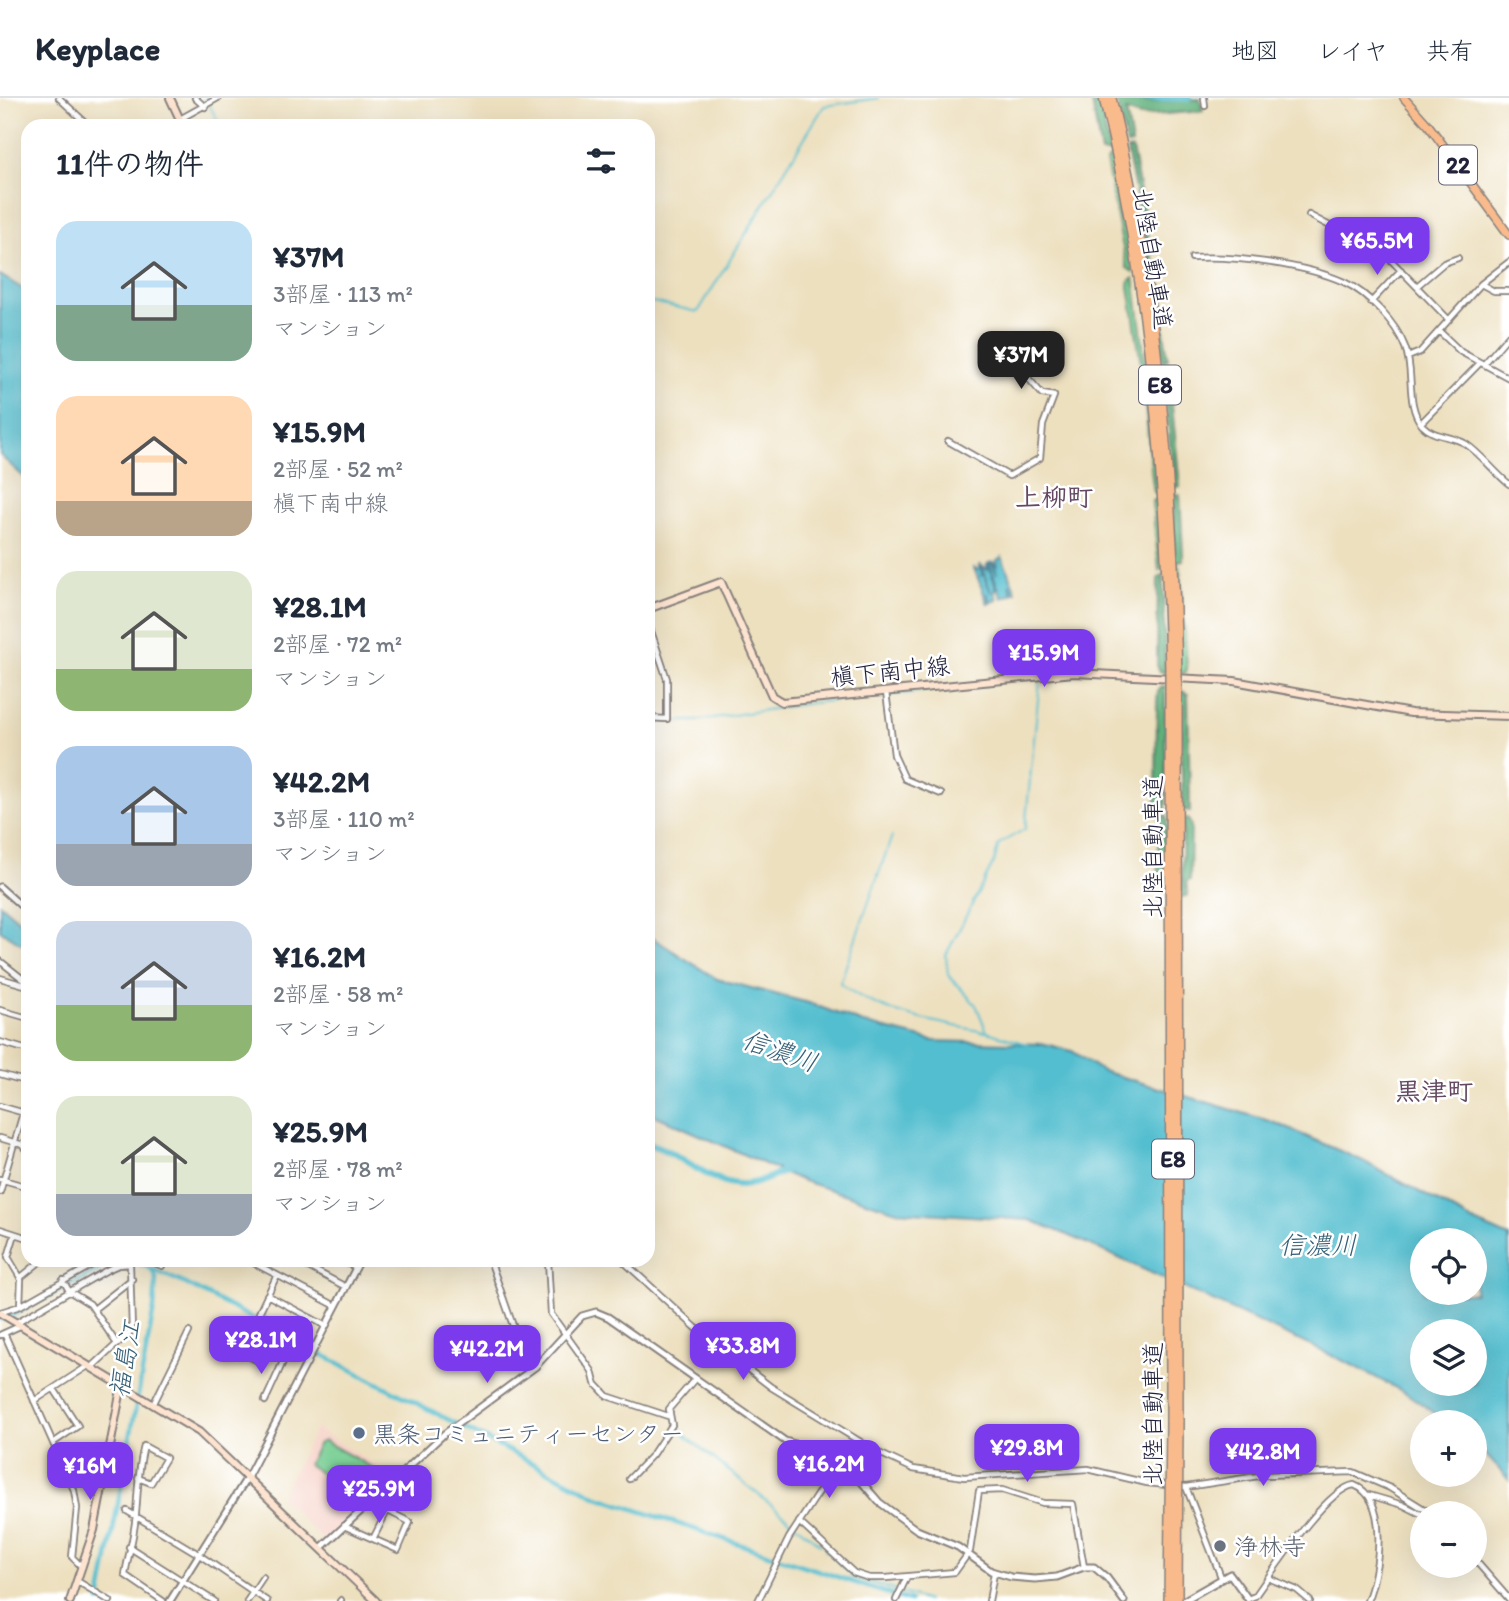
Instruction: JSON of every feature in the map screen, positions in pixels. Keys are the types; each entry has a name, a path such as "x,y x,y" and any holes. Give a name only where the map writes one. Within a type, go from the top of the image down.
{"highway":[{"name":"北陸自動車道","path":"1108,100 1145,273 1159,378 1171,514 1180,1111 1177,1601"},
{"name":"北陸自動車道","path":"1169,1601 1175,896"}],"main road":[{"path":"170,98 179,119"},
{"name":"22","path":"1404,98 1429,126 1509,235"},
{"name":"槇下南中線","path":"655,606 721,582 775,699 787,702 1062,673 1234,681 1411,713 1509,716"},
{"path":"1,1313 154,1403 212,1442 376,1601"},
{"path":"70,1601 94,1530 122,1384"}],"street":[{"path":"59,98 82,119"},
{"path":"195,98 205,107"},
{"path":"187,119 218,98"},
{"path":"1204,98 1205,106"},
{"path":"1309,215 1387,256 1449,320"},
{"path":"1192,258 1243,258 1335,279 1350,285 1371,302 1398,332 1408,356 1412,400 1421,423 1436,435 1466,444 1509,484"},
{"path":"1417,286 1444,263 1458,258"},
{"path":"1408,356 1420,352 1481,284 1509,262"},
{"path":"1371,302 1401,270"},
{"path":"1481,284 1494,291 1509,290"},
{"path":"1439,331 1461,352 1509,378"},
{"path":"1421,423 1509,335"},
{"path":"948,441 1009,476 1026,469 1040,458 1043,425 1054,396 1042,394 1009,356"},
{"path":"655,643 667,679 667,719 655,718"},
{"path":"886,692 894,755 901,772 910,783 941,794"},
{"path":"0,887 21,906"},
{"path":"0,961 21,979"},
{"path":"0,978 21,983"},
{"path":"0,1010 21,1016"},
{"path":"0,1042 21,1048"},
{"path":"0,1073 21,1080"},
{"path":"0,1106 21,1112"},
{"path":"0,1192 21,1125"},
{"path":"0,1138 21,1146"},
{"path":"2,1179 21,1185"},
{"path":"0,1229 21,1236"},
{"path":"15,1234 8,1257 20,1278 20,1306"},
{"path":"20,1278 33,1267"},
{"path":"1,1313 20,1306 86,1267"},
{"path":"82,1567 72,1557 77,1502 68,1475 2,1334 68,1290 114,1267"},
{"path":"34,1401 90,1366 132,1330 130,1267"},
{"path":"261,1267 337,1306"},
{"path":"308,1267 346,1287"},
{"path":"492,1267 518,1340 535,1367"},
{"path":"548,1267 550,1310 592,1371 595,1383 607,1396 668,1416"},
{"path":"630,1267 705,1336 762,1380 906,1466 954,1477 1088,1469 1147,1483 1186,1487 1291,1472 1353,1472 1390,1488 1411,1501"},
{"path":"170,1601 248,1476 356,1268"},
{"path":"277,1275 259,1313 302,1335 311,1318"},
{"path":"94,1309 132,1279"},
{"path":"64,1281 68,1290 94,1309 117,1344"},
{"path":"267,1295 326,1326"},
{"path":"322,1547 444,1434 535,1367 585,1314 603,1314 785,1441 841,1458 879,1502 917,1530 969,1554 995,1573 1035,1579 1057,1577 1084,1567 1100,1571 1124,1601"},
{"path":"268,1343 258,1361 232,1345 241,1329 307,1363"},
{"path":"154,1403 189,1332"},
{"path":"265,1401 287,1353"},
{"path":"629,1479 652,1455 671,1425 668,1416 671,1406 694,1380"},
{"path":"53,1443 78,1426 54,1389"},
{"path":"138,1478 151,1483 166,1458 144,1446 138,1478 136,1515 126,1577 163,1601"},
{"path":"758,1601 799,1522 841,1458"},
{"path":"68,1475 82,1472 106,1475"},
{"path":"1183,1601 1230,1574 1249,1600 1255,1596 1306,1526 1342,1489 1354,1485 1368,1495 1410,1508"},
{"path":"1186,1487 1222,1577"},
{"path":"799,1522 853,1573 869,1578 958,1571 969,1554 979,1492 1002,1490 1043,1503 1073,1504 1084,1567"},
{"path":"1367,1601 1379,1559 1378,1536 1368,1495"},
{"path":"344,1526 374,1537 398,1550 410,1522 370,1502"},
{"path":"127,1511 267,1601"},
{"path":"374,1537 387,1511"},
{"path":"129,1548 214,1601"},
{"path":"989,1601 995,1573"},
{"path":"1487,1574 1509,1599"},
{"path":"247,1601 262,1577"},
{"path":"896,1600 907,1577"},
{"path":"1268,1578 1297,1590 1310,1601"},
{"path":"77,1581 107,1600"}],"shaded area":[{"path":"316,1428 394,1477 325,1542 280,1497"}],"green space":[{"path":"1083,98 1099,98 1110,153 1101,153 1092,102"},
{"path":"1116,98 1147,102 1200,99 1203,111 1140,116 1126,111 1132,144 1127,145"},
{"path":"1132,149 1154,266 1151,268 1127,150"},
{"path":"1111,157 1133,272 1127,268 1106,161"},
{"path":"1155,271 1168,359 1163,361 1151,272"},
{"path":"1134,278 1146,369 1141,363 1129,286 1130,280"},
{"path":"1163,366 1168,366 1180,486 1174,488"},
{"path":"1146,373 1158,495 1154,492 1142,377"},
{"path":"1173,492 1180,495 1183,553 1183,560 1175,562"},
{"path":"1157,499 1162,568 1159,570 1152,501"},
{"path":"1180,565 1187,669 1185,673 1179,673 1176,567"},
{"path":"1163,574 1165,673 1159,671 1157,665 1158,579"},
{"path":"1165,687 1166,812 1156,810 1157,702 1158,691"},
{"path":"1180,690 1188,694 1190,812 1183,809"},
{"path":"1159,815 1167,816 1167,877 1158,872"},
{"path":"1183,819 1188,819 1191,825 1190,880 1186,882 1188,895 1182,897"},
{"path":"324,1441 373,1468 349,1495 308,1464 319,1443"}],"water":[{"path":"0,275 21,288 21,474 0,455"},
{"path":"1002,557 1016,592 1013,593 1009,584 1012,594 1002,598 989,563 991,562 997,574 993,561 998,566 997,560"},
{"path":"987,563 997,589 994,591 997,600 991,602 987,593 988,604 974,568 978,570 980,566 983,574 980,576 984,575 991,593 982,566 987,570"},
{"path":"0,904 21,922 21,944 0,930"},
{"name":"信濃川","path":"655,939 717,979 809,1003 866,1024 934,1041 1045,1044 1072,1051 1102,1071 1273,1122 1361,1160 1473,1221 1509,1237 1509,1480 1487,1456 1487,1410 1430,1410 1410,1396 1487,1396 1487,1319 1410,1319 1410,1396 1348,1363 1030,1220 897,1211 803,1181 655,1115"}],"waterway":[{"path":"205,98 217,119"},
{"path":"655,303 698,312 824,106 878,98"},
{"path":"1131,98 1188,98"},
{"path":"1027,1044 987,1032 976,1005 948,975 946,955 994,862 999,844 1025,829 1040,680"},
{"path":"655,721 695,721 811,703 987,685"},
{"path":"892,836 840,983 855,994 890,1010 928,1021 985,1032"},
{"path":"655,1146 713,1177 740,1185 755,1183 791,1168"},
{"name":"福島江","path":"0,1319 15,1314 105,1267"},
{"path":"147,1267 184,1283 598,1497 910,1601"},
{"name":"福島江","path":"100,1601 154,1308 156,1278 151,1268"},
{"path":"677,1429 821,1545"},
{"path":"825,1549 852,1576 927,1601"}],"place":[{"name":"黒条コミュニティーセンター","path":"359,1433"},
{"name":"浄林寺","path":"1220,1546"}],"district":[{"name":"上柳町","path":"1054,497"},
{"name":"黒津町","path":"1434,1091"}]}
